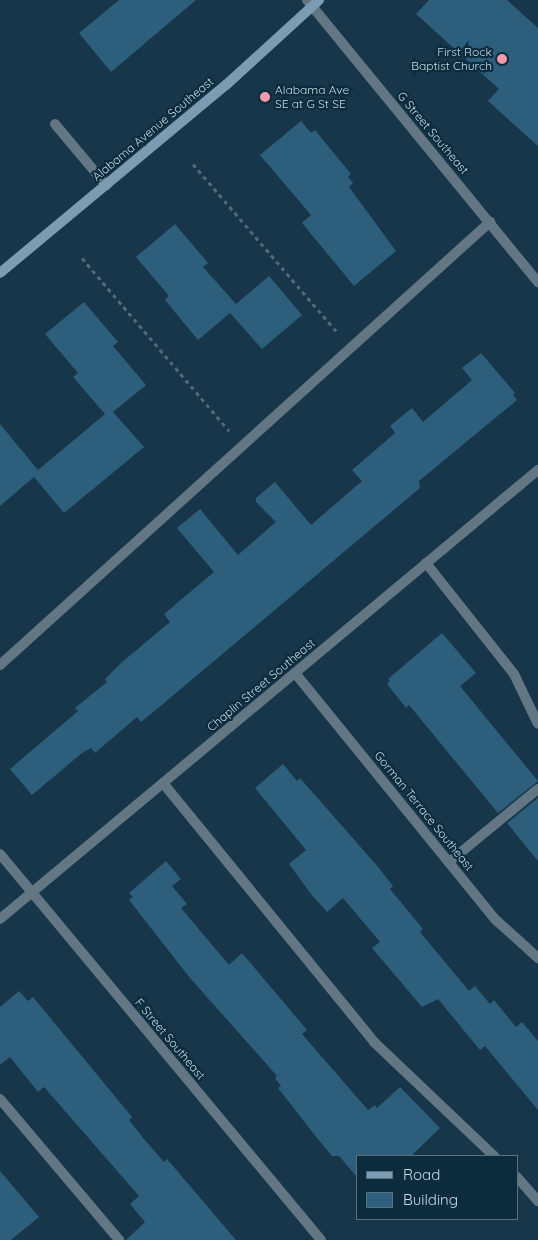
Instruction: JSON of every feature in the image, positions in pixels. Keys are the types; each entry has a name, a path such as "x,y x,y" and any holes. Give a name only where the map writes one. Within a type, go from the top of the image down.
{"street":[{"name":"Alabama Avenue Southeast","path":"0,273 226,85 313,2"},
{"name":"G Street Southeast","path":"313,2 538,282"},
{"path":"55,124 106,185"},
{"path":"0,665 490,222"},
{"name":"Chaplin Street Southeast","path":"0,919 538,470"},
{"path":"426,563 514,674 538,724"},
{"name":"Gorman Terrace Southeast","path":"296,673 496,920 538,958"},
{"path":"164,782 374,1042 493,1155"},
{"path":"449,862 538,789"},
{"name":"F Street Southeast","path":"0,854 321,1240"},
{"path":"0,1099 119,1240"},
{"path":"518,1178 538,1201"}],"path":[{"path":"193,164 351,348"},
{"path":"82,258 241,446"}],"building":[{"path":"119,0 196,0 111,72 79,33"},
{"name":"First Rock Baptist Church","path":"429,0 507,0 538,28 538,146 488,101 499,89 416,14"},
{"path":"301,121 311,133 315,130 351,174 348,177 353,183 349,187 396,251 354,286 302,223 311,215 260,155"},
{"path":"175,224 208,263 203,267 236,304 269,276 302,315 262,349 230,313 198,340 165,300 169,296 136,257"},
{"path":"84,302 118,342 113,346 146,385 113,412 144,447 64,513 34,477 0,506 0,424 38,470 105,414 73,377 78,373 45,334"},
{"path":"481,353 515,393 513,395 517,400 419,481 420,488 157,709 141,722 137,717 95,753 91,748 82,753 32,795 10,769 78,711 75,708 107,682 105,679 121,663 170,622 164,614 214,572 177,528 200,509 238,555 276,522 256,502 256,498 275,482 311,525 362,481 352,470 395,433 390,426 412,408 423,422 472,380 462,368"},
{"path":"442,633 476,673 460,686 538,781 498,813 409,705 406,708 387,684 390,681 388,679"},
{"path":"283,764 297,781 300,778 379,868 393,886 390,889 423,929 420,932 469,991 475,986 490,1004 494,1000 516,1027 522,1022 538,1041 538,1110 485,1046 480,1050 438,999 422,1007 372,948 380,942 343,898 327,912 311,894 289,864 306,850 255,788"},
{"path":"538,798 538,861 507,823"},
{"path":"166,861 181,879 172,886 187,904 181,908 229,965 242,953 307,1030 302,1034 368,1110 375,1105 377,1108 400,1087 440,1128 412,1155 356,1155 356,1176 339,1156 332,1156 317,1138 278,1088 281,1086 275,1078 277,1076 190,978 129,900 133,897 129,893"},
{"path":"19,991 28,1001 33,997 132,1117 129,1120 144,1139 164,1162 167,1159 236,1240 126,1240 145,1222 130,1204 139,1196 44,1087 38,1092 10,1057 0,1065 0,1007"},
{"path":"0,1171 39,1217 11,1240 0,1240"}],"place":[{"name":"First Rock Baptist Church","path":"502,59"},
{"name":"Alabama Ave SE at G St SE","path":"265,97"}]}
